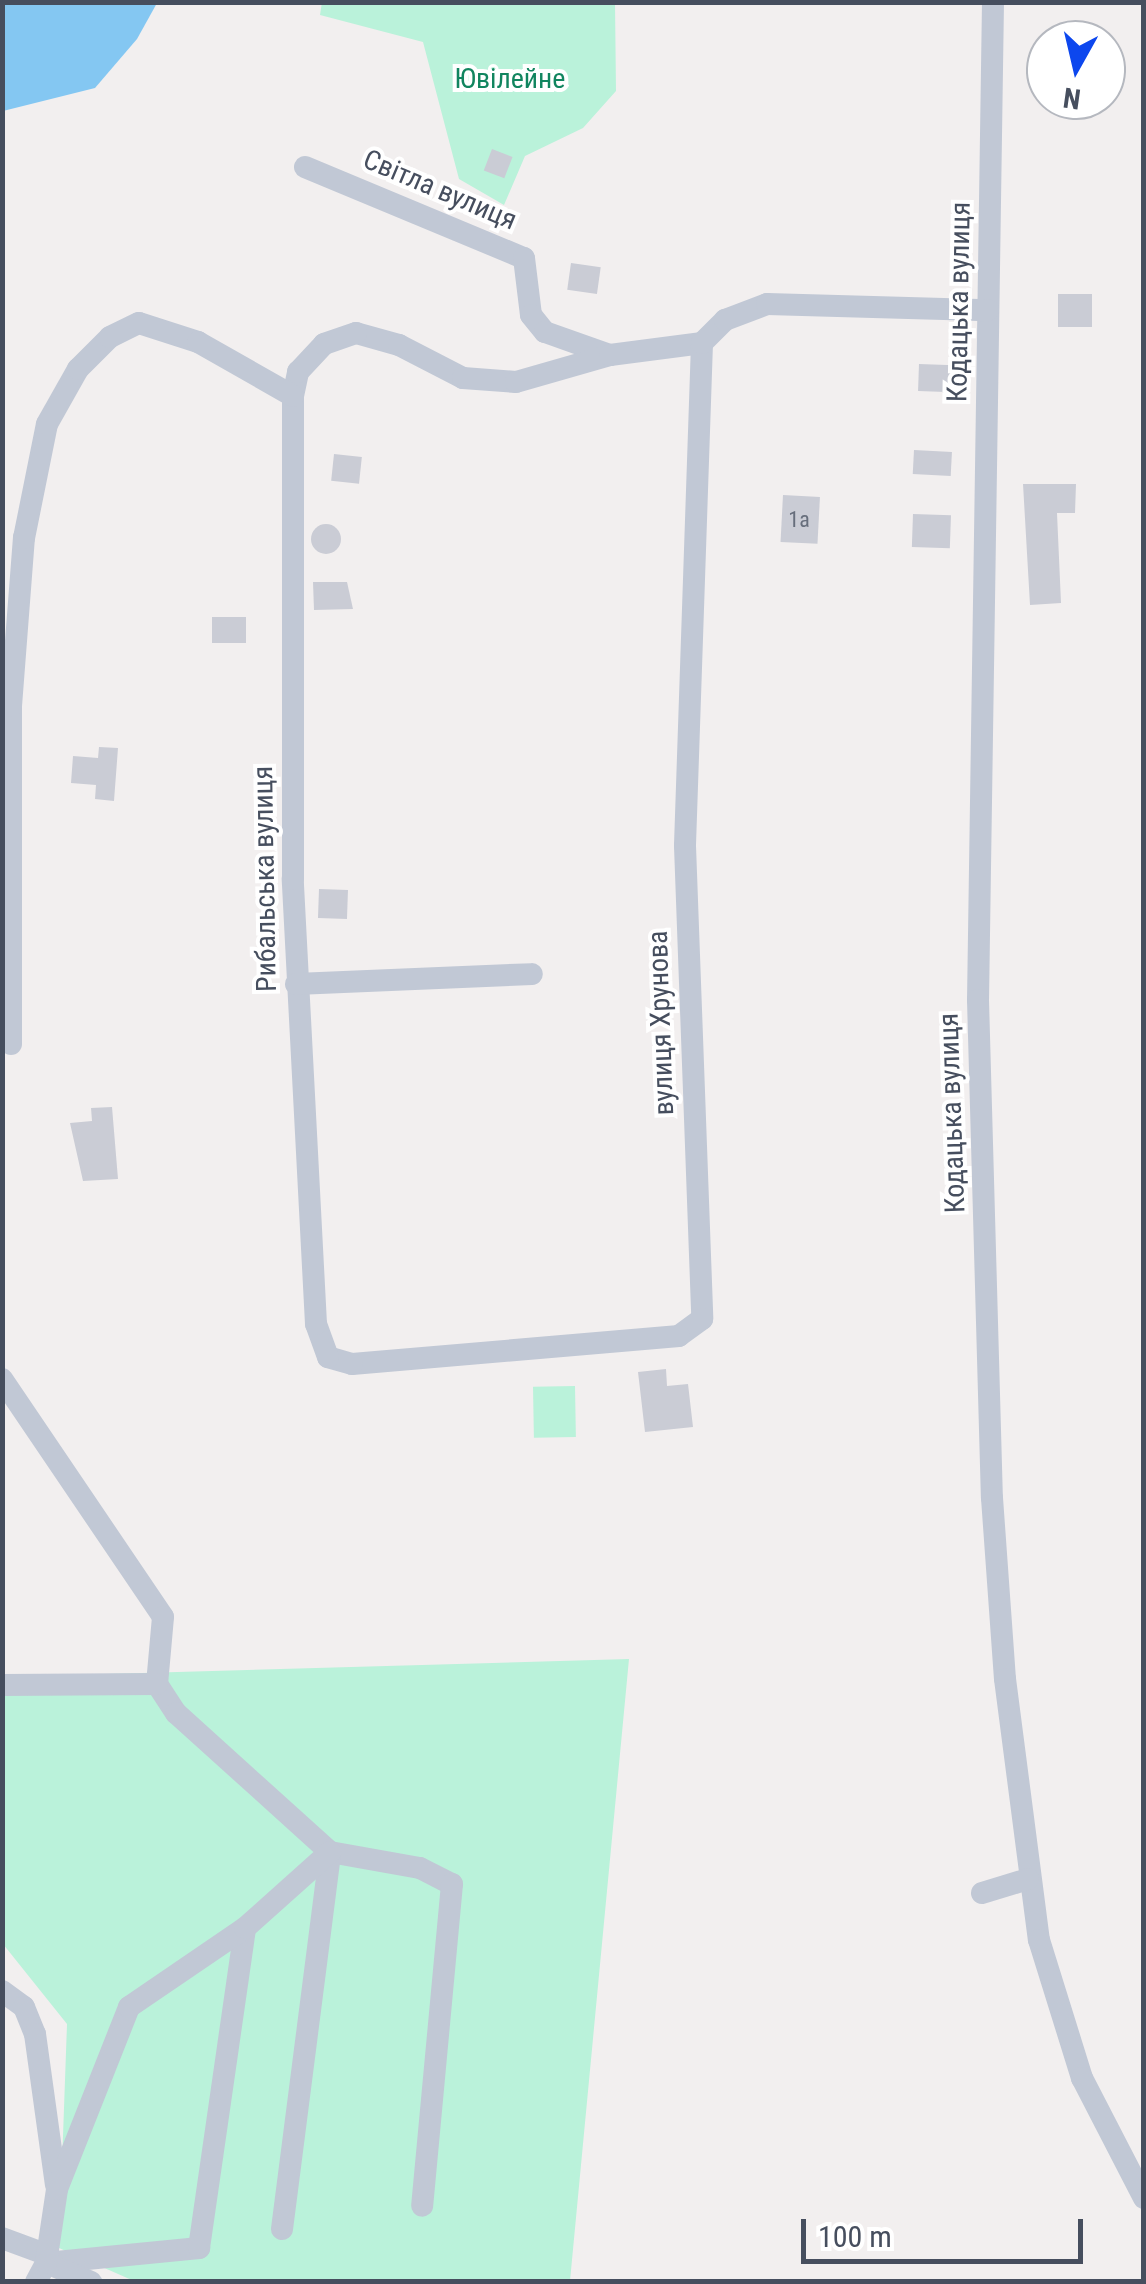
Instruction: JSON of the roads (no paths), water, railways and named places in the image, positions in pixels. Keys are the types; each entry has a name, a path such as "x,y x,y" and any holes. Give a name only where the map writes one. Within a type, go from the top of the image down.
{"street":[{"name":"Кодацька вулиця","path":"993,2 978,1000 992,1498 1028,1879 1082,2078 1144,2198"},
{"name":"Світла вулиця","path":"306,166 524,258 531,314 545,332 610,356"},
{"path":"11,1044 7,839 24,538 48,424 78,370 110,336 139,322 198,342 292,396 298,372 338,335 399,345 463,378 516,382 610,356 702,344 724,320 767,304 988,310"},
{"name":"вулиця Хрунова","path":"328,1357 352,1364 678,1336 702,1318 685,846 702,344"},
{"name":"Рибальська вулиця","path":"292,396 296,984 307,1266 328,1357"},
{"path":"2,565 24,538"},
{"path":"296,984 532,974"},
{"path":"2,1379 163,1617 157,1684 176,1713 330,1852 420,1868 452,1884 422,2206"},
{"path":"2,1685 157,1684"},
{"path":"43,2266 57,2189 129,2007 245,1928 330,1852"},
{"path":"282,2230 330,1852"},
{"path":"982,1893 1028,1879"},
{"path":"43,2266 199,2248 245,1928"},
{"path":"2,1991 24,2006 35,2034 57,2189"},
{"path":"2,2238 43,2266 91,2282"}],"water":[{"path":"3,2 157,3 137,39 95,88 3,111"}],"park label":[{"name":"Ювілейне","path":"510,79"}]}
